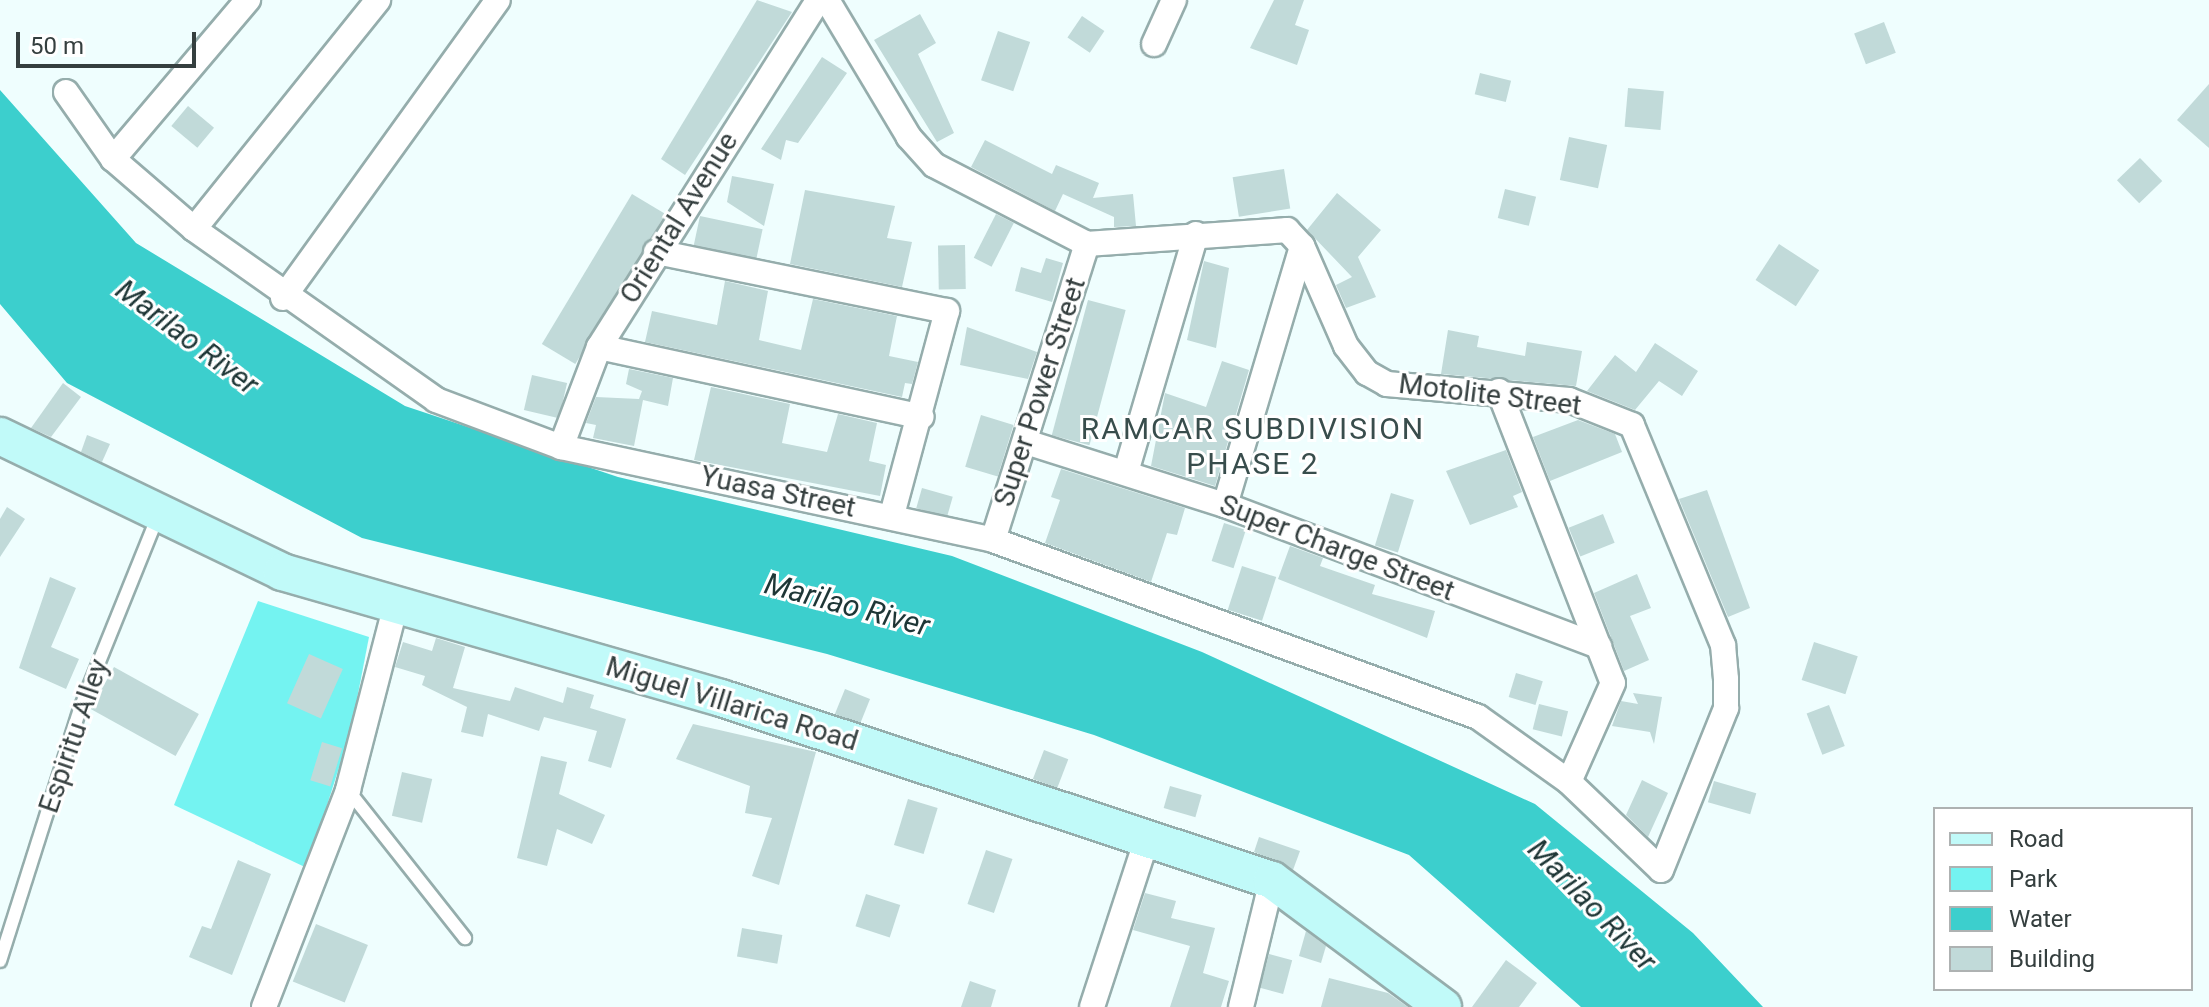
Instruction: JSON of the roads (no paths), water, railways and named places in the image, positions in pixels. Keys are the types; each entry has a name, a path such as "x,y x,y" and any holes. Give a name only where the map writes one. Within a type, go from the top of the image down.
{"main road":[{"name":"Miguel Villarica Road","path":"0,436 282,572 721,698 1272,880 1443,1007"}],"street":[{"path":"113,159 248,0"},
{"path":"194,229 378,0"},
{"path":"283,298 498,0"},
{"name":"Oriental Avenue","path":"561,447 599,347 656,252 818,0"},
{"path":"827,0 909,137 934,165 1087,244 1262,227 1287,230 1302,246 1225,505"},
{"path":"1154,44 1174,0"},
{"name":"Yuasa Street","path":"66,92 113,159 194,229 283,298 436,400 561,447 892,515 993,540 1478,717 1569,782 1661,870"},
{"path":"1126,472 1196,234"},
{"name":"Super Power Street","path":"993,540 1087,244"},
{"name":"Motolite Street","path":"1302,246 1346,346 1367,373 1387,384 1499,391 1604,409 1632,425 1723,645 1726,708 1661,870"},
{"path":"656,252 947,311 922,417 892,515"},
{"path":"599,347 922,417"},
{"path":"1499,391 1613,683 1569,782"},
{"name":"Super Charge Street","path":"1026,442 1225,505 1599,646"},
{"path":"264,1007 348,790 396,605"},
{"path":"1092,1007 1147,839"},
{"path":"1241,1007 1272,880"}],"lane":[{"name":"Espiritu Alley","path":"0,961 80,709 159,514"},
{"path":"348,790 465,938"}],"water":[{"name":"Marilao River","path":"0,90 136,243 405,406 618,477 952,556 1202,652 1535,804 1693,933 1763,1007 1581,1007 1409,855 1094,735 827,654 362,538 67,383 0,304"}],"district":[{"name":"RAMCAR SUBDIVISION PHASE 2","path":"1253,446"}]}
